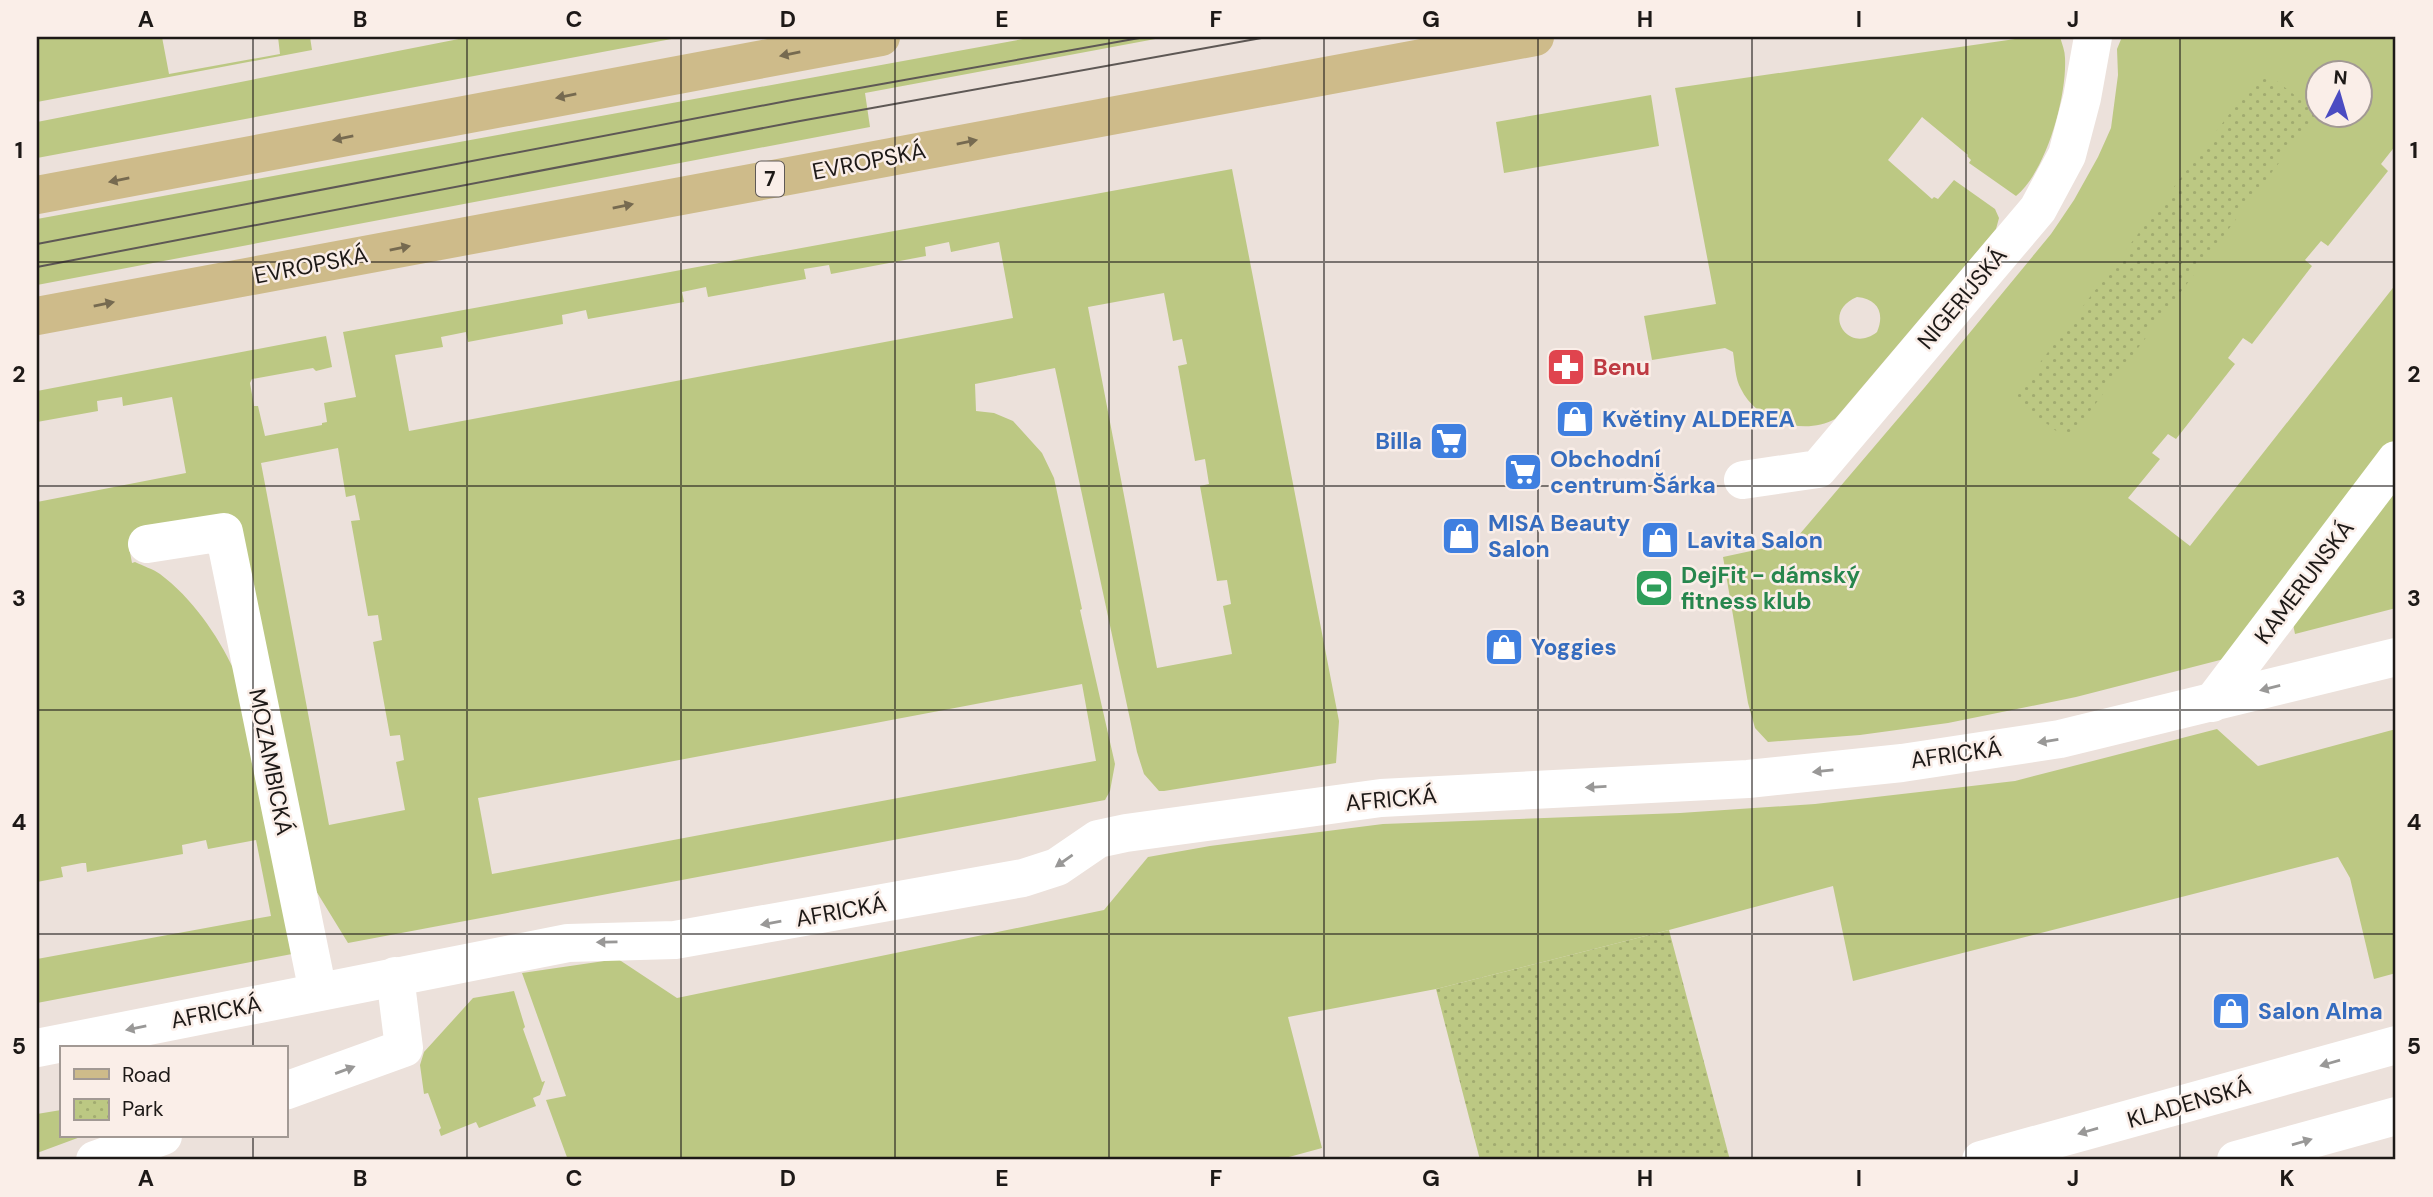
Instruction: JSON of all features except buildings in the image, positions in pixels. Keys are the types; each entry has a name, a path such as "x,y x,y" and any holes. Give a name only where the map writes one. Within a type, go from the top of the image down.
{"main road":[{"path":"37,195 881,37"},
{"name":"EVROPSKÁ","path":"37,316 1535,37"}],"street":[{"name":"NIGERIJSKÁ","path":"1743,480 1818,469 2038,209 2067,155 2082,98 2093,37"},
{"name":"KAMERUNSKÁ","path":"2212,703 2396,460"},
{"name":"MOZAMBICKÁ","path":"147,544 225,532 318,992"},
{"name":"AFRICKÁ","path":"37,1048 568,943 675,940 1023,878 1057,867 1098,839 1126,833 1381,798 1748,779 1902,762 2060,739 2396,657"},
{"path":"287,1090 404,1048 395,976"},
{"name":"KLADENSKÁ","path":"1981,1160 2396,1045"},
{"path":"2236,1160 2396,1116"},
{"path":"95,1160 157,1138"}],"green space":[{"path":"37,37 162,37 169,74 280,54 278,37 310,37 312,50 37,102"},
{"path":"469,37 682,37 37,158 37,122"},
{"path":"1034,37 1166,37 865,93 870,127 37,285 37,219"},
{"path":"2029,37 2060,37 2065,55 2062,93 2052,133 2037,170 2016,196 1969,163 1971,160 1968,155 1922,117 1888,160 1932,199 1938,199 1954,180 1995,209 1999,218 1996,229 1835,419 1809,426 1782,423 1758,410 1739,385 1733,352 1725,348 1652,360 1644,316 1716,304 1675,88","holes":["1857,297 1864,298 1878,308 1879,325 1877,332 1866,338 1856,338 1842,329 1840,312"]},
{"path":"2122,37 2396,37 2396,145 2381,164 2388,171 2328,246 2321,241 2305,260 2312,266 2252,344 2243,338 2228,358 2235,364 2176,439 2168,434 2152,453 2160,459 2128,498 2190,546 2396,284 2396,440 2224,659 2076,697 1948,723 1860,735 1768,742 1755,728 1748,703 1723,557 1793,542 2051,234 2074,200 2111,128 2118,75 2117,49"},
{"path":"2263,70 2304,103 2304,130 2068,440 2013,398"},
{"path":"1651,95 1659,146 1504,173 1496,122"},
{"path":"1232,169 1339,721 1336,763 1164,791 1159,791 1144,774 1137,752 1055,368 975,384 976,411 994,413 1013,421 1042,453 1054,478 1082,609 1080,610 1115,764 1110,791 1105,800 348,943 310,881 237,529 129,547 132,563 160,574 193,605 212,630 234,670 292,954 37,1003 37,959 271,916 256,840 208,849 206,840 182,845 183,854 87,872 86,863 61,867 63,877 37,882 37,502 186,473 172,397 123,406 122,397 97,401 98,411 37,422 37,391 326,336 332,367 252,379 250,383 254,406 258,406 265,436 322,425 327,422 324,403 356,397 343,332","holes":["949,242 951,252 999,242 1013,318 409,431 395,355 443,347 441,337 466,332 468,342 563,324 562,315 586,310 588,319 684,302 682,292 706,287 708,297 806,279 804,269 829,265 831,274 926,256 925,247","1164,293 1173,341 1182,339 1187,364 1178,366 1195,461 1205,459 1209,484 1200,486 1217,581 1227,580 1231,604 1223,606 1232,654 1157,668 1088,307","338,448 346,497 355,495 360,520 351,521 368,616 378,615 382,640 373,642 390,736 400,735 404,760 396,762 405,810 329,825 261,463","1082,684 1096,761 492,874 478,798"]},
{"path":"2396,482 2396,608 2295,634 2293,624"},
{"path":"2217,729 2258,766 2396,729 2396,973 2374,979 2350,878 2338,857 1853,981 1833,886 1436,989 1288,1017 1322,1148 1278,1160 568,1160 546,1100 566,1096 522,973 618,959 677,998 1104,910 1148,857 1210,846 1383,824 1680,813 1815,804 2015,781"},
{"path":"1669,930 1730,1160 1480,1160 1436,989"},
{"path":"514,991 525,1027 523,1029 542,1082 545,1081 540,1095 533,1098 536,1106 479,1128 476,1122 441,1136 441,1128 428,1093 424,1094 420,1065 424,1052 473,998"},
{"path":"60,1110 60,1138 78,1138 37,1153 37,1114"}],"tram line":[{"path":"37,244 792,100 1145,37"},
{"path":"37,267 800,121 1267,37"}],"place":[{"name":"Benu","path":"1566,367"},
{"name":"Květiny ALDEREA","path":"1575,419"},
{"name":"Billa","path":"1449,441"},
{"name":"Obchodní centrum Šárka","path":"1523,472"},
{"name":"MISA Beauty Salon","path":"1461,536"},
{"name":"Lavita Salon","path":"1660,540"},
{"name":"DejFit - dámský fitness klub","path":"1654,588"},
{"name":"Yoggies","path":"1504,647"},
{"name":"Salon Alma","path":"2231,1011"}]}
